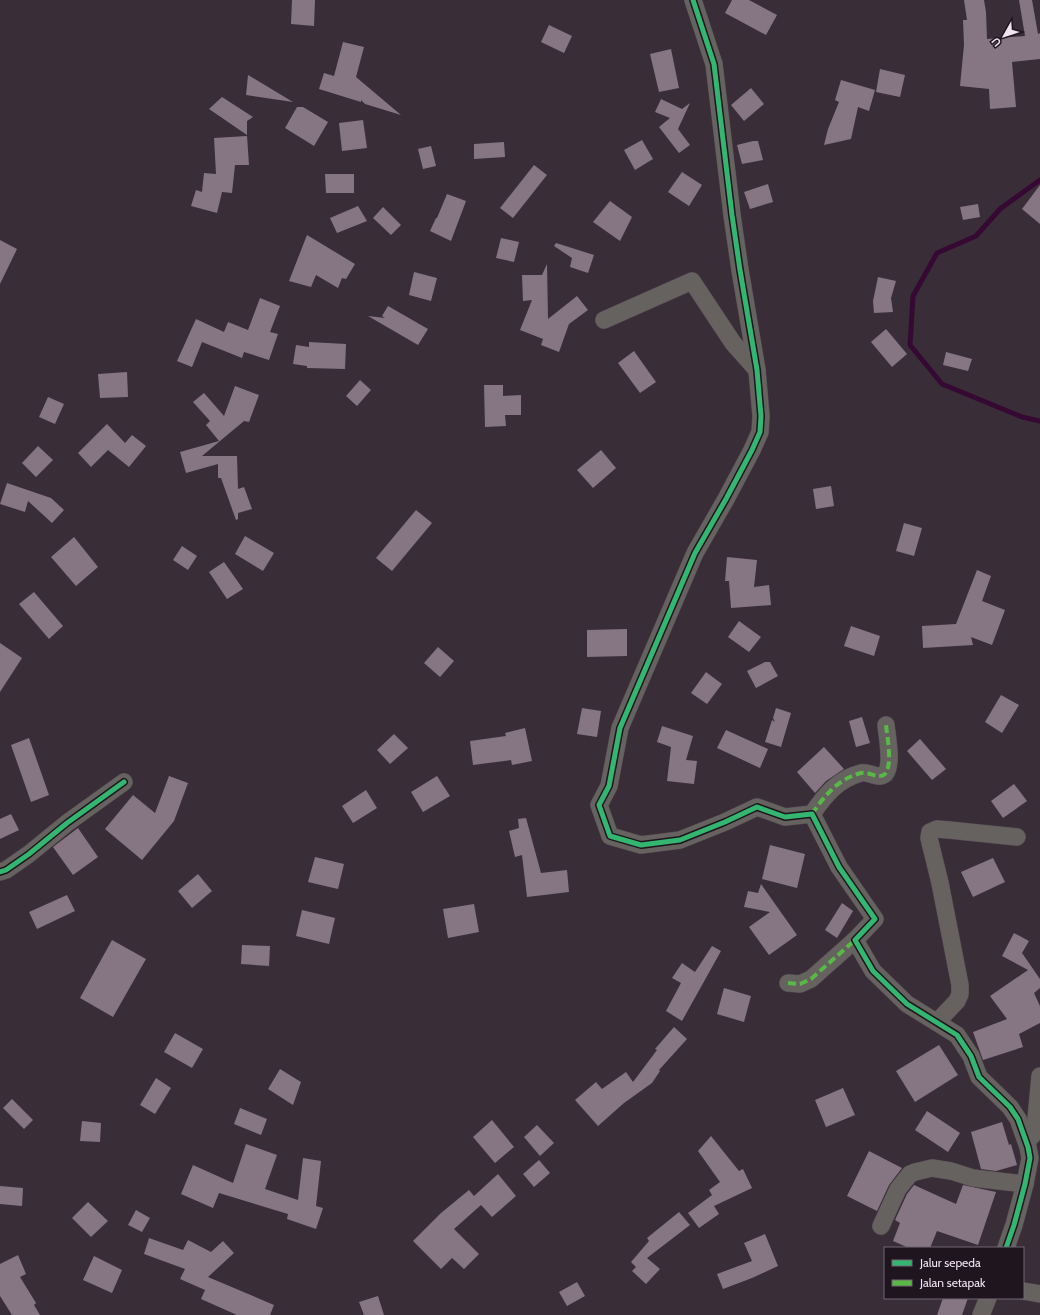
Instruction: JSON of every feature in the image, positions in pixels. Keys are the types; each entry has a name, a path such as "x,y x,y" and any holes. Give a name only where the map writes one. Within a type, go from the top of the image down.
{"street":[{"path":"693,0 714,64 734,229 757,370 761,416 760,432 726,499 695,553 620,728 609,786 598,805 610,836 641,844 680,840 757,807 785,817 812,814 832,788 847,778 862,772 868,772 876,776 882,776 886,773 889,766 886,725"},
{"path":"604,320 692,281 733,343 757,370"},
{"path":"0,872 6,870 67,823 124,782"},
{"path":"788,983 800,984 811,979 855,940 875,919 839,867 812,814"},
{"path":"937,1022 957,1000 960,994 941,891 929,838 930,832 937,829 943,829 1017,837"},
{"path":"855,940 873,971 907,1004 957,1035 971,1056 980,1077 1010,1107 1018,1119 1030,1158 1025,1184 1006,1247"},
{"path":"1026,1141 1032,1136 1036,1129 1040,1076"},
{"path":"881,1226 898,1189 910,1174 915,1172 932,1168 951,1171 973,1178 1025,1184"},
{"path":"981,1315 988,1299"}],"building":[{"path":"292,0 315,0 314,26 291,24"},
{"path":"732,0 749,0 777,15 766,35 725,13"},
{"path":"964,0 984,0 987,39 1025,36 1019,0 1032,0 1038,34 1040,33 1040,59 1012,62 1016,107 990,109 989,89 960,86 964,45 963,20 967,20"},
{"path":"549,25 572,36 564,53 541,42"},
{"path":"343,42 364,47 356,77 401,115 365,104 361,100 361,102 319,89 324,73 334,76"},
{"path":"671,49 679,88 659,92 650,54"},
{"path":"880,69 905,75 900,97 876,92"},
{"path":"248,75 293,102 246,95"},
{"path":"841,80 875,90 869,111 858,107 851,139 824,145 828,129 839,102 835,100"},
{"path":"751,88 764,104 744,121 731,105"},
{"path":"222,97 253,117 247,121 247,135 209,109"},
{"path":"661,99 682,109 690,103 678,129 690,145 679,153 659,127 670,118 655,112"},
{"path":"297,107 303,107 328,122 314,146 285,128"},
{"path":"363,120 367,148 342,151 339,123"},
{"path":"247,136 249,165 235,165 232,193 222,192 217,213 191,206 196,190 202,192 204,173 216,174 214,138"},
{"path":"642,140 653,159 635,170 624,150"},
{"path":"758,141 763,160 742,164 737,145"},
{"path":"504,142 505,157 474,159 474,144"},
{"path":"431,146 436,166 423,169 418,149"},
{"path":"534,165 547,175 513,218 500,208"},
{"path":"682,172 702,185 689,206 668,192"},
{"path":"325,174 354,174 354,193 326,193"},
{"path":"768,184 773,202 750,209 744,192"},
{"path":"1040,185 1040,224 1022,209"},
{"path":"447,194 466,201 451,241 430,231"},
{"path":"610,201 632,217 620,241 593,222"},
{"path":"978,204 980,217 963,220 960,207"},
{"path":"358,206 367,221 337,233 330,218"},
{"path":"383,207 401,225 391,235 373,218"},
{"path":"307,235 355,264 346,279 342,278 338,288 316,275 311,287 289,281"},
{"path":"501,238 519,242 514,262 496,258"},
{"path":"0,240 17,249 0,284"},
{"path":"556,243 594,255 588,273 570,267 572,258 554,246"},
{"path":"547,264 548,319 577,296 588,310 569,324 559,352 541,345 543,339 520,330 532,300 523,301 522,275 542,275"},
{"path":"414,272 437,278 431,301 409,295"},
{"path":"878,277 896,281 891,298 893,312 874,313 873,301"},
{"path":"260,298 280,306 270,332 278,334 269,360 244,352 242,358 202,342 192,367 177,361 196,319 224,332 228,322 248,330"},
{"path":"388,306 428,329 418,345 368,316 385,318 382,316"},
{"path":"886,329 907,354 892,367 871,342"},
{"path":"309,342 346,344 345,369 307,368 307,366 293,364 296,345 309,347"},
{"path":"634,351 656,382 640,393 618,363"},
{"path":"946,352 972,359 968,371 943,365"},
{"path":"127,372 128,397 100,398 98,374"},
{"path":"360,380 371,390 357,406 346,396"},
{"path":"484,385 503,385 503,396 521,395 521,415 505,415 506,426 485,427"},
{"path":"235,386 259,395 249,422 244,421 202,456 237,456 238,489 244,487 252,509 238,513 238,519 236,520 221,478 218,478 218,464 186,473 180,452 219,441 206,425 210,421 193,402 204,393 224,416"},
{"path":"48,397 64,404 55,424 39,417"},
{"path":"107,424 125,443 132,435 146,446 129,467 108,450 91,467 78,453"},
{"path":"38,446 53,460 36,477 22,463"},
{"path":"601,450 616,468 593,488 577,470"},
{"path":"7,483 51,498 64,510 52,523 28,501 25,512 0,504"},
{"path":"831,486 834,506 816,509 813,489"},
{"path":"416,510 432,523 392,571 376,558"},
{"path":"904,523 922,528 914,556 896,551"},
{"path":"245,536 274,553 263,571 235,554"},
{"path":"74,537 98,567 76,586 51,557"},
{"path":"182,546 197,556 188,570 173,560"},
{"path":"727,557 757,560 754,587 769,585 771,605 731,608 729,581 725,581"},
{"path":"224,562 243,589 227,599 209,572"},
{"path":"977,570 991,576 982,601 1005,610 992,645 971,637 973,645 923,648 922,626 956,624"},
{"path":"34,592 63,626 49,639 19,604"},
{"path":"739,621 761,637 749,652 728,637"},
{"path":"851,626 880,636 874,656 844,646"},
{"path":"627,629 627,656 587,657 587,630"},
{"path":"0,643 22,658 0,692"},
{"path":"438,647 454,661 440,677 424,663"},
{"path":"765,662 770,662 778,676 756,688 747,671"},
{"path":"706,672 722,684 707,704 691,693"},
{"path":"1001,695 1019,705 1002,733 985,722"},
{"path":"582,708 601,711 597,737 577,734"},
{"path":"776,708 791,713 781,747 765,742 772,720 775,722 773,718"},
{"path":"862,717 870,743 856,747 849,721"},
{"path":"662,726 693,736 686,760 697,761 694,784 667,781 671,747 657,742"},
{"path":"525,728 532,761 512,765 511,760 473,765 470,741 506,736 505,733"},
{"path":"726,730 768,749 760,768 717,748"},
{"path":"394,734 408,748 390,764 377,750"},
{"path":"29,738 49,795 31,802 11,745"},
{"path":"920,739 946,769 932,780 907,751"},
{"path":"824,747 844,769 826,781 815,793 797,772"},
{"path":"169,776 188,783 174,821 142,860 105,829 133,795 155,813"},
{"path":"437,776 450,796 423,812 411,792"},
{"path":"1014,784 1027,801 1003,818 991,801"},
{"path":"366,790 377,808 353,823 342,806"},
{"path":"11,814 19,830 0,839 0,819"},
{"path":"526,818 541,873 567,870 569,892 527,897 522,855 515,857 509,831 519,828 518,819"},
{"path":"78,828 98,857 73,875 53,847"},
{"path":"770,845 805,854 797,888 762,879"},
{"path":"315,857 344,864 338,889 308,882"},
{"path":"993,858 1005,882 973,897 961,872"},
{"path":"198,874 212,891 192,908 178,891"},
{"path":"761,884 797,935 769,955 749,927 770,912 744,907 748,891 758,893"},
{"path":"67,895 75,911 37,929 29,912"},
{"path":"842,903 853,911 837,938 825,930"},
{"path":"474,904 479,932 448,938 443,909"},
{"path":"302,910 335,918 329,944 296,936"},
{"path":"1014,933 1029,941 1022,953 1040,979 1040,988 1034,993 1040,1006 1040,1023 1019,1034 1023,1047 983,1060 973,1032 1007,1019 990,996 1028,970 1002,956"},
{"path":"112,940 146,959 113,1017 80,998"},
{"path":"242,945 270,946 269,966 241,964"},
{"path":"712,946 721,951 682,1021 666,1011 681,983 672,978 682,963 695,972"},
{"path":"724,988 751,996 744,1022 717,1014"},
{"path":"674,1027 687,1039 659,1070 660,1071 652,1083 624,1103 598,1126 575,1100 596,1082 602,1089 626,1072 633,1082 657,1050 655,1049"},
{"path":"175,1033 203,1049 192,1068 164,1052"},
{"path":"939,1045 958,1075 915,1102 896,1071"},
{"path":"280,1069 301,1082 293,1105 268,1089"},
{"path":"156,1078 171,1088 155,1114 140,1105"},
{"path":"843,1088 855,1115 826,1127 815,1100"},
{"path":"12,1099 33,1120 24,1129 3,1108"},
{"path":"240,1108 267,1119 261,1135 234,1124"},
{"path":"927,1111 960,1133 948,1152 915,1130"},
{"path":"492,1120 514,1147 495,1163 473,1137"},
{"path":"82,1121 101,1123 100,1142 80,1141"},
{"path":"1002,1122 1009,1145 1011,1144 1017,1165 996,1171 981,1169 971,1132"},
{"path":"537,1125 554,1143 540,1156 524,1137"},
{"path":"711,1136 739,1171 743,1169 752,1188 714,1206 719,1214 699,1228 688,1213 712,1195 709,1190 720,1182 698,1151"},
{"path":"246,1144 277,1155 265,1189 298,1200 303,1158 321,1161 316,1206 323,1208 316,1229 287,1219 288,1214 219,1193 213,1208 181,1194 193,1165 233,1183"},
{"path":"869,1151 902,1168 889,1185 877,1211 847,1196"},
{"path":"539,1160 550,1173 534,1187 523,1174"},
{"path":"498,1174 516,1196 492,1217 481,1205 454,1229 479,1254 464,1269 452,1258 441,1269 413,1241 441,1213 469,1190 474,1196"},
{"path":"914,1185 956,1204 963,1185 996,1192 978,1245 937,1231 930,1247 907,1247 893,1241 900,1223 895,1220 907,1194"},
{"path":"0,1186 23,1188 22,1206 0,1204"},
{"path":"88,1202 108,1221 91,1237 72,1218"},
{"path":"136,1210 150,1218 142,1232 128,1225"},
{"path":"679,1212 690,1225 647,1258 660,1269 646,1284 632,1271 636,1267 631,1262 649,1241 647,1238"},
{"path":"765,1234 778,1266 723,1289 717,1274 752,1261 744,1243"},
{"path":"149,1238 183,1250 188,1240 211,1252 223,1241 234,1253 208,1277 274,1305 270,1315 237,1315 201,1299 205,1290 180,1279 185,1269 144,1254"},
{"path":"18,1255 26,1274 20,1277 36,1303 34,1305 40,1315 12,1315 0,1296 0,1264"},
{"path":"94,1256 122,1270 112,1293 83,1280"},
{"path":"577,1282 585,1296 567,1306 559,1292"},
{"path":"378,1296 384,1315 364,1315 359,1302"},
{"path":"943,1299 968,1299 962,1315 937,1315"}],"waterway":[{"path":"1040,180 1000,209 976,236 937,253 913,296 910,345 942,384 1022,417 1040,421"}],"marked path":[{"path":"812,814 827,794 845,779 861,773 876,776 882,776 885,774 889,764 886,725"},
{"path":"788,983 800,984 811,979 855,940"}],"cycle path":[{"path":"693,0 714,64 732,215 757,370 761,416 760,432 726,499 695,553 620,728 609,786 599,805 610,836 641,845 680,840 757,807 785,817 812,814 839,867 875,919 855,940 873,971 907,1004 957,1035 971,1056 979,1077 1010,1107 1018,1119 1028,1147 1030,1158 1025,1184 1006,1247"},
{"path":"0,872 6,870 29,854 67,823 124,782"}]}
